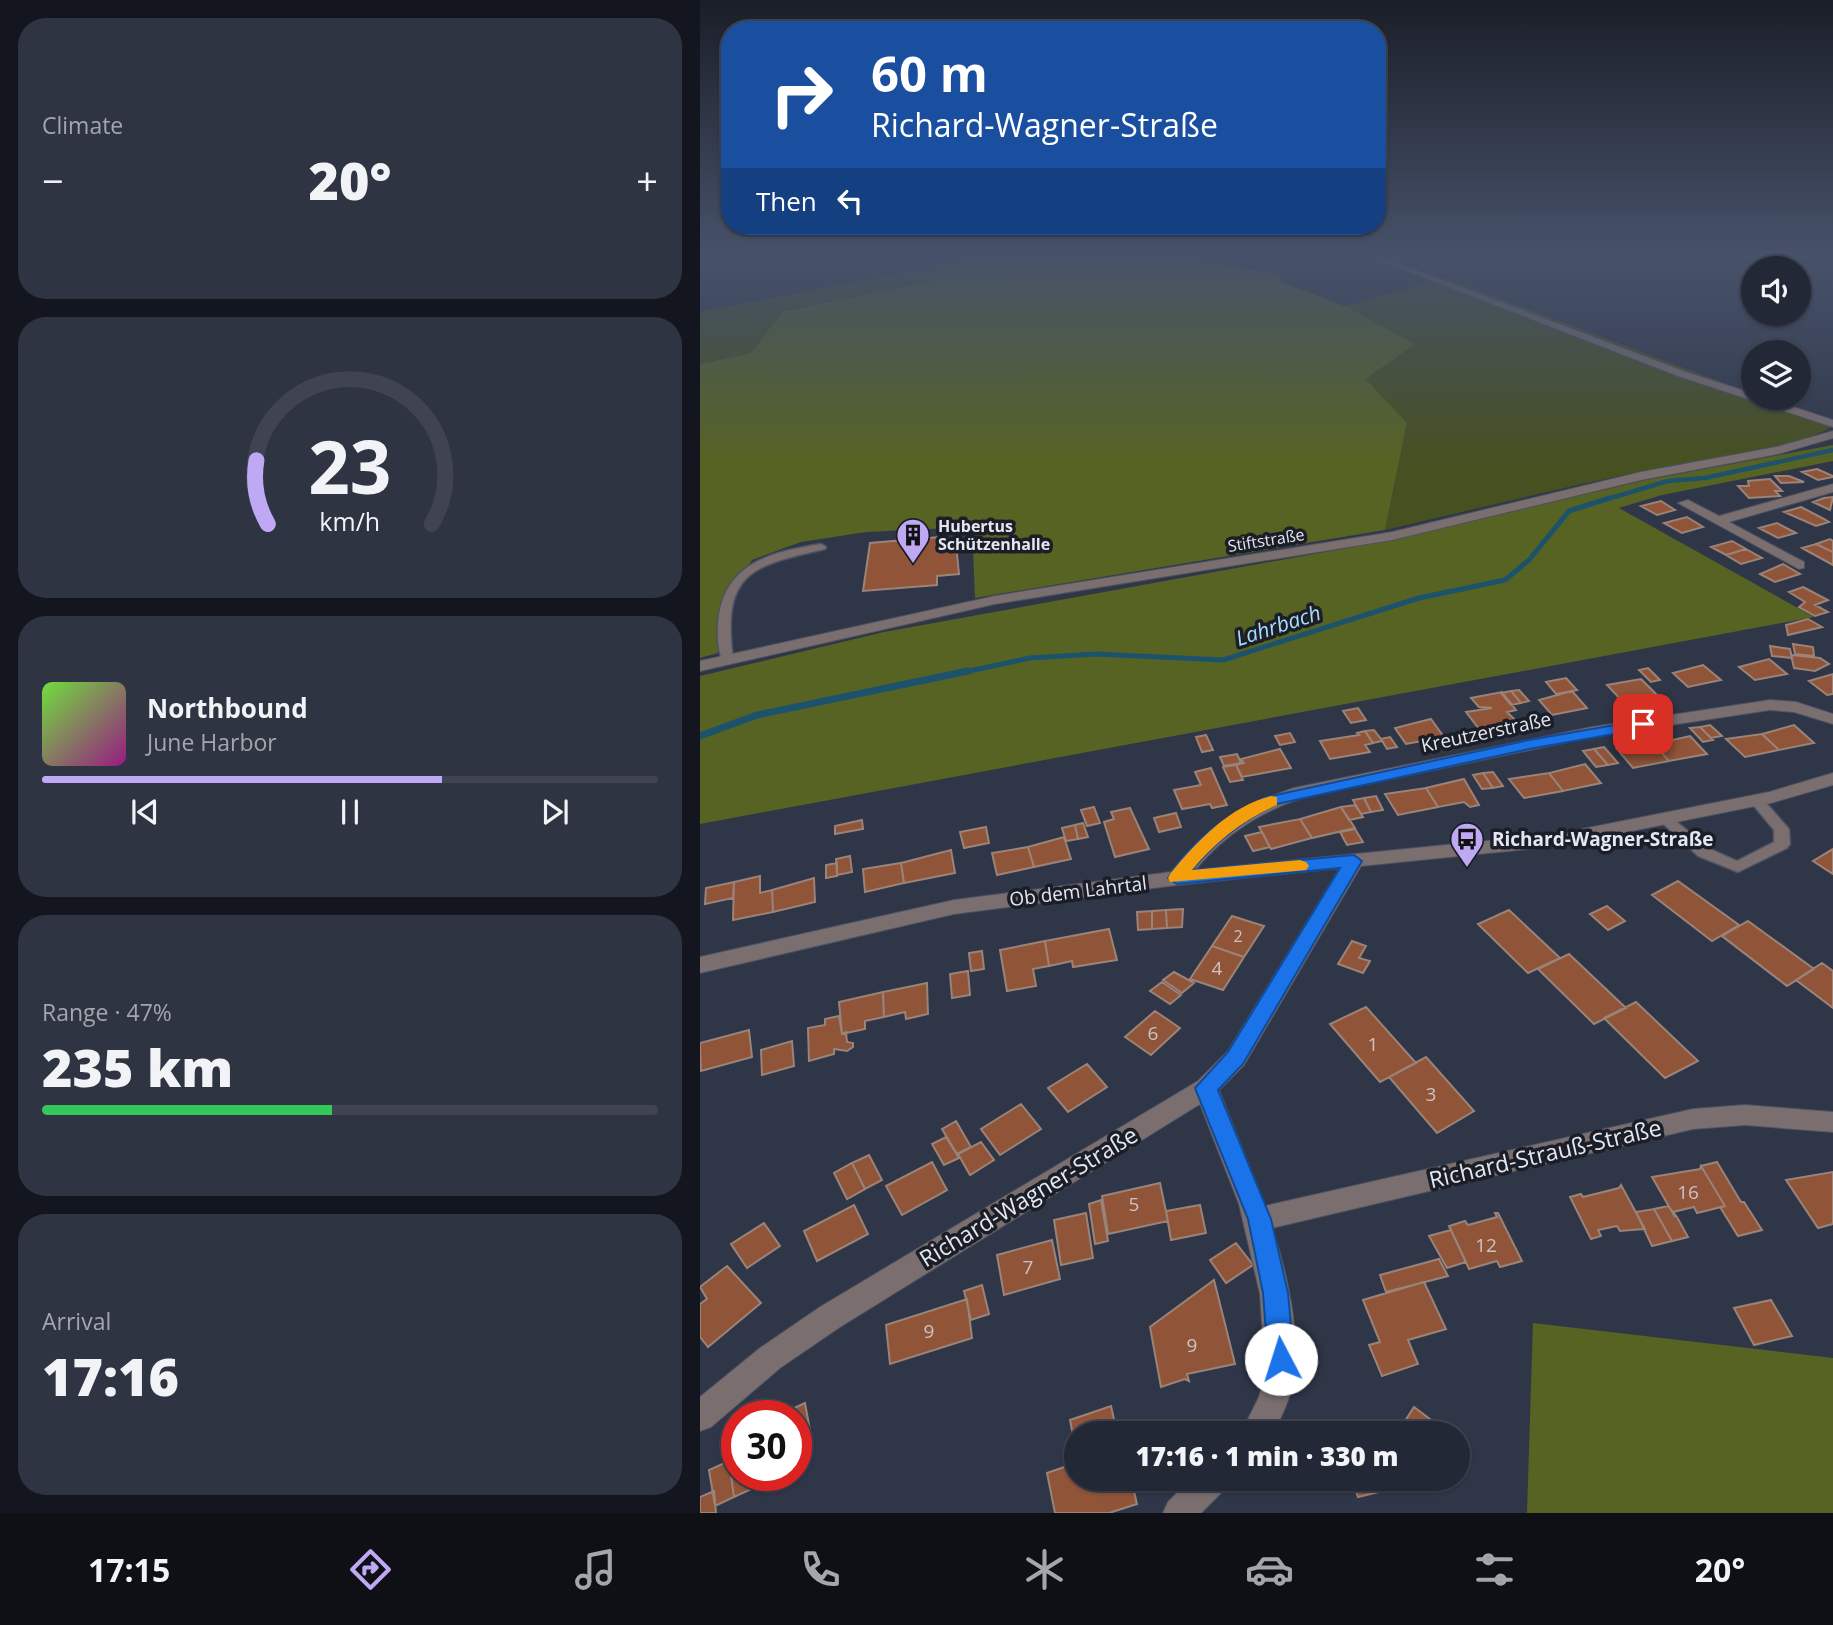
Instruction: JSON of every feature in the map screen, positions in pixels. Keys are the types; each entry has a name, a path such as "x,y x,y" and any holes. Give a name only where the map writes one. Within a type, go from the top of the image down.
{"street":[{"path":"1550,324 1705,383 1833,424"},
{"name":"Stiftstraße","path":"700,666 995,600 1370,541 1641,476 1778,450 1833,434"},
{"path":"1717,521 1833,488"},
{"path":"1684,503 1799,565"},
{"name":"Kreutzerstraße","path":"1177,878 1203,845 1228,827 1257,807 1300,792 1592,732 1770,705 1796,707 1833,719"},
{"name":"Ob dem Lahrtal","path":"700,965 785,943 954,907 1177,878 1557,840 1756,800 1833,779"},
{"name":"Richard-Wagner-Straße","path":"700,1416 770,1357 830,1317 1206,1088 1236,1058 1354,861"},
{"path":"1206,1088 1259,1219 1276,1293 1281,1359 1279,1381 1263,1421"},
{"name":"Richard-Strauß-Straße","path":"1259,1219 1693,1119 1745,1115 1833,1122"},
{"path":"1179,1513 1201,1491"}],"lane":[{"path":"727,659 722,635 724,603 736,579 754,564 795,550 821,547"},
{"path":"1665,820 1703,852 1738,867 1782,844 1781,829 1756,800"}],"green space":[{"path":"700,324 774,324 751,353 700,364"},
{"path":"773,324 1377,324 1415,344 1366,379 1407,423 1385,530 975,598 972,527 866,532 801,542 752,560 724,603 718,653 700,658 700,364 751,353"},
{"path":"1377,324 1567,324 1741,389 1741,410 1791,410 1833,425 1817,434 1769,449 1654,469 1385,530 1407,423 1366,379 1414,344"},
{"path":"1833,445 1833,461 1662,495 1619,508 1814,617 700,824 700,676 884,632 1396,539 1646,480"},
{"path":"1533,1323 1833,1358 1833,1513 1527,1513"}],"building":[{"path":"1817,469 1833,477 1818,480 1802,472"},
{"path":"1775,476 1789,476 1804,482 1781,483"},
{"path":"1770,479 1782,491 1775,491 1780,496 1749,498 1738,486 1749,486 1748,481"},
{"path":"1833,497 1830,510 1813,502 1824,498"},
{"path":"1661,501 1675,510 1657,515 1641,506"},
{"path":"1801,507 1829,522 1816,526 1784,512"},
{"path":"1687,517 1703,527 1682,533 1664,523"},
{"path":"1777,523 1796,533 1778,538 1759,528"},
{"name":"Hubertus Schützenhalle","path":"939,537 939,545 956,544 959,574 937,576 937,585 863,591 870,543"},
{"path":"1830,539 1833,541 1833,552 1816,544"},
{"path":"1732,541 1746,549 1726,555 1711,547"},
{"path":"1816,544 1833,552 1833,565 1802,548"},
{"path":"1746,549 1762,558 1741,564 1726,555"},
{"path":"1783,564 1800,574 1775,582 1760,574"},
{"path":"1803,587 1828,600 1815,605 1828,612 1815,616 1799,607 1805,602 1789,592"},
{"path":"1808,619 1822,627 1788,635 1786,625"},
{"path":"1793,644 1813,647 1814,656 1795,654"},
{"path":"1770,646 1790,649 1792,658 1772,656"},
{"path":"1791,655 1820,658 1829,664 1815,671 1794,668"},
{"path":"1769,659 1787,674 1755,680 1739,667"},
{"path":"1703,665 1721,680 1688,687 1673,673"},
{"path":"1648,668 1660,680 1651,682 1639,670"},
{"path":"1833,674 1833,694 1827,695 1809,681"},
{"path":"1566,678 1577,690 1556,694 1546,682"},
{"path":"1641,679 1656,694 1622,701 1607,685"},
{"path":"1519,690 1529,701 1521,703 1511,691"},
{"path":"1511,691 1521,703 1511,705 1501,693"},
{"path":"1572,691 1587,708 1552,715 1539,700"},
{"path":"1502,692 1516,710 1507,712 1516,721 1479,729 1466,712 1492,708 1479,707 1471,698"},
{"path":"1358,708 1366,720 1351,723 1343,711"},
{"path":"1431,719 1444,737 1406,744 1395,728"},
{"path":"1710,725 1722,736 1711,738 1700,727"},
{"path":"1794,725 1814,743 1779,750 1762,734"},
{"path":"1700,727 1713,740 1703,742 1690,728"},
{"path":"1374,730 1382,741 1373,743 1365,731"},
{"path":"1365,731 1373,743 1365,745 1370,752 1330,759 1320,741 1359,735 1357,733"},
{"path":"1290,733 1295,742 1280,745 1275,736"},
{"path":"1762,734 1779,750 1745,757 1726,739"},
{"path":"1206,735 1213,750 1202,752 1196,737"},
{"path":"1690,736 1707,754 1669,761 1654,744"},
{"path":"1390,737 1397,747 1387,749 1381,739"},
{"path":"1654,744 1669,761 1633,768 1617,749"},
{"path":"1604,747 1618,763 1608,765 1594,749"},
{"path":"1280,749 1291,768 1242,777 1236,765 1244,763 1241,759"},
{"path":"1594,749 1608,765 1596,767 1583,751"},
{"path":"1237,754 1241,763 1224,766 1220,757"},
{"path":"1585,764 1601,783 1563,791 1549,773"},
{"path":"1236,765 1243,780 1230,782 1223,767"},
{"path":"1211,768 1227,805 1212,808 1210,804 1182,809 1174,790 1201,785 1195,772"},
{"path":"1493,772 1503,786 1493,788 1483,773"},
{"path":"1483,773 1493,788 1482,789 1473,775"},
{"path":"1549,773 1563,791 1524,798 1509,779"},
{"path":"1464,779 1479,805 1470,807 1464,802 1438,807 1426,788"},
{"path":"1426,788 1438,807 1398,815 1385,794"},
{"path":"1376,796 1383,810 1371,812 1364,798"},
{"path":"1364,798 1371,812 1361,814 1353,800"},
{"path":"1355,805 1363,817 1349,820 1341,807"},
{"path":"1094,807 1100,823 1087,826 1081,810"},
{"path":"1341,807 1355,828 1312,838 1300,819"},
{"path":"1130,808 1149,849 1115,857 1104,822 1114,819 1111,812"},
{"path":"1176,813 1181,827 1159,832 1154,818"},
{"path":"1300,819 1312,838 1271,849 1259,827"},
{"path":"862,820 863,829 835,834 835,826"},
{"path":"1083,823 1088,837 1078,839 1075,825"},
{"path":"1075,825 1078,839 1066,841 1062,828"},
{"path":"986,827 989,843 964,848 960,832"},
{"path":"1355,829 1363,842 1347,845 1340,832"},
{"path":"1262,832 1270,847 1253,851 1245,836"},
{"path":"1064,837 1071,859 1034,867 1028,847"},
{"path":"1028,847 1034,867 997,875 992,853"},
{"path":"1833,849 1833,874 1813,861"},
{"path":"951,850 955,873 904,883 901,863"},
{"path":"850,856 852,872 837,875 836,859"},
{"path":"837,863 837,876 826,878 826,865"},
{"path":"901,863 904,883 865,892 863,869"},
{"path":"760,876 760,893 772,890 773,912 733,920 734,882"},
{"path":"814,878 815,902 773,912 772,890"},
{"path":"1678,881 1739,925 1712,941 1652,895"},
{"path":"734,882 733,898 705,904 706,888"},
{"path":"1607,906 1625,921 1608,930 1590,914"},
{"path":"1183,909 1182,927 1167,928 1166,910"},
{"path":"1166,910 1167,928 1152,929 1152,911"},
{"path":"1509,910 1560,958 1528,973 1478,924"},
{"path":"1152,911 1152,929 1138,930 1137,912"},
{"path":"1232,916 1264,926 1244,957 1212,946"},
{"path":"1748,921 1814,969 1787,986 1722,936"},
{"path":"1109,929 1117,960 1073,967 1072,961 1049,966 1045,941"},
{"path":"1045,941 1049,966 1033,969 1036,986 1007,991 1000,950"},
{"path":"1352,941 1366,946 1359,958 1370,961 1363,973 1338,964"},
{"path":"1212,946 1244,957 1223,990 1190,979"},
{"path":"982,951 984,969 971,971 969,953"},
{"path":"1569,954 1626,1008 1594,1024 1538,969"},
{"path":"1822,963 1833,971 1833,1008 1796,980"},
{"path":"968,971 970,995 952,998 950,974"},
{"path":"1174,972 1194,983 1182,993 1163,980"},
{"path":"1162,982 1181,995 1170,1004 1150,991"},
{"path":"927,983 928,1014 906,1019 905,1012 884,1017 883,992"},
{"path":"883,992 884,1017 865,1021 865,1029 842,1034 839,1002"},
{"path":"1636,1002 1698,1061 1665,1078 1604,1018"},
{"path":"1366,1007 1416,1063 1380,1082 1330,1024"},
{"path":"1155,1011 1180,1028 1151,1055 1125,1037"},
{"path":"839,1016 842,1034 846,1032 847,1042 853,1043 853,1047 847,1051 834,1049 834,1054 809,1061 808,1028 825,1025 825,1019"},
{"path":"749,1030 752,1057 701,1071 700,1043"},
{"path":"792,1041 794,1066 762,1075 761,1050"},
{"path":"1426,1057 1474,1111 1437,1133 1389,1077"},
{"path":"1087,1064 1107,1087 1068,1112 1048,1088"},
{"path":"1021,1104 1041,1129 1000,1155 981,1129"},
{"path":"956,1121 971,1147 957,1154 942,1129"},
{"path":"946,1137 959,1158 944,1165 932,1144"},
{"path":"981,1142 994,1160 970,1175 958,1154"},
{"path":"869,1155 882,1180 865,1189 852,1163"},
{"path":"932,1162 947,1190 902,1215 886,1186"},
{"path":"1717,1162 1762,1230 1738,1236 1720,1207 1725,1206 1701,1166"},
{"path":"852,1163 865,1189 847,1199 834,1173"},
{"path":"1701,1166 1725,1206 1697,1213 1694,1207 1673,1212 1675,1217 1652,1177 1700,1169"},
{"path":"1833,1172 1833,1224 1818,1228 1786,1180"},
{"path":"1160,1183 1168,1221 1108,1234 1102,1196"},
{"path":"1621,1185 1645,1229 1620,1231 1617,1226 1598,1230 1601,1236 1591,1239 1570,1197 1581,1194 1583,1197 1619,1188"},
{"path":"1101,1200 1108,1241 1095,1244 1089,1204"},
{"path":"854,1205 868,1234 817,1261 804,1231"},
{"path":"1200,1205 1206,1233 1171,1240 1166,1211"},
{"path":"1668,1206 1688,1237 1672,1241 1654,1209"},
{"path":"1654,1209 1672,1241 1652,1246 1636,1212"},
{"path":"1086,1213 1093,1258 1061,1265 1054,1220"},
{"path":"1495,1213 1498,1213 1522,1261 1500,1267 1497,1261 1469,1269 1449,1226 1465,1221 1468,1225 1497,1217"},
{"path":"764,1223 780,1246 747,1268 731,1244"},
{"path":"1451,1230 1466,1262 1447,1268 1429,1236"},
{"path":"1052,1240 1060,1279 1004,1295 997,1255"},
{"path":"1236,1243 1253,1265 1226,1283 1210,1260"},
{"path":"1439,1259 1448,1276 1386,1292 1380,1275"},
{"path":"727,1266 761,1303 708,1347 700,1337 700,1304 707,1299 700,1287"},
{"path":"1214,1280 1235,1364 1187,1374 1189,1381 1185,1379 1161,1387 1150,1327"},
{"path":"1424,1282 1446,1329 1408,1340 1418,1364 1382,1376 1369,1345 1380,1342 1363,1300"},
{"path":"982,1285 989,1314 971,1320 964,1291"},
{"path":"967,1299 972,1338 890,1364 886,1325"},
{"path":"1771,1300 1792,1336 1754,1345 1734,1308"},
{"path":"1111,1406 1114,1421 1070,1421"},
{"path":"1414,1407 1432,1421 1405,1421"},
{"path":"721,1465 721,1491 733,1491 734,1497 715,1506 709,1470"},
{"path":"1064,1467 1064,1491 1134,1491 1137,1504 1109,1513 1055,1513 1047,1473"},
{"path":"714,1491 716,1513 700,1513 700,1497"},
{"path":"733,1491 747,1491 734,1497"},
{"path":"1356,1491 1383,1491 1358,1497"}],"waterway":[{"name":"Lahrbach","path":"1604,500 1668,481 1705,478 1833,450"},
{"name":"Lahrbach","path":"960,673 1030,658 1096,654 1223,660 1419,598 1505,580 1529,560 1569,511 1610,498"},
{"name":"Lahrbach","path":"700,736 757,715 968,671"}],"slow traffic":[{"path":"1271,801 1257,807 1203,845 1177,878 1300,866"}],"place":[{"name":"Hubertus Schützenhalle","path":"913,565"},
{"name":"Richard-Wagner-Straße","path":"1467,869"}],"route":[{"path":"1281,1359 1276,1293 1259,1219 1206,1088 1236,1058 1354,861 1177,878 1203,845 1257,807 1273,800 1529,744 1643,724"}]}
